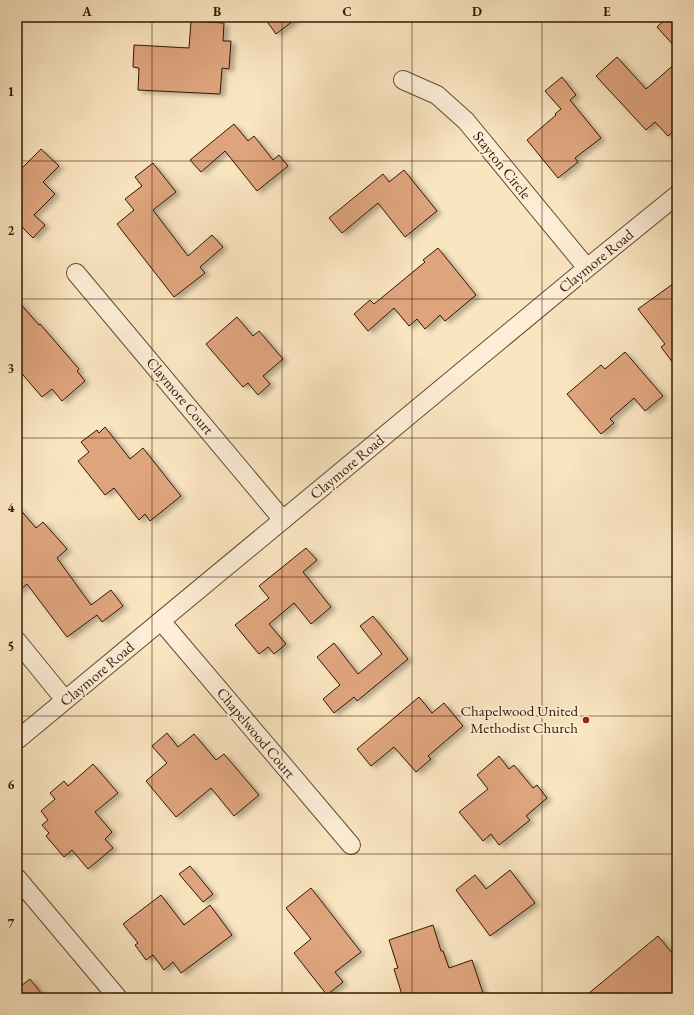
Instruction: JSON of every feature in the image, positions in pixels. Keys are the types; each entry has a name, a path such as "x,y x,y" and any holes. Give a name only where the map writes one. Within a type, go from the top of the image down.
{"street":[{"name":"Stayton Circle","path":"403,80 437,96 466,121 587,268"},
{"name":"Claymore Road","path":"17,740 677,195"},
{"name":"Claymore Court","path":"76,273 283,520"},
{"name":"Chapelwood Court","path":"160,621 351,845"},
{"path":"17,641 66,700"},
{"path":"17,878 118,998"}],"building":[{"path":"264,17 298,17 276,34"},
{"path":"668,17 677,17 677,49 657,27"},
{"path":"191,21 224,23 223,41 231,41 229,69 222,68 220,94 138,90 139,68 133,67 134,45 189,48"},
{"path":"617,57 646,89 677,62 677,128 668,136 655,122 646,130 596,76"},
{"path":"562,77 576,95 570,100 601,138 575,158 578,162 558,178 527,140 561,109 545,91"},
{"path":"234,124 248,141 254,136 273,160 279,155 288,166 257,191 225,151 201,172 190,160"},
{"path":"41,149 59,166 43,182 55,194 34,215 45,225 33,238 17,222 17,173"},
{"path":"153,163 176,192 153,210 188,256 212,235 223,247 200,267 205,273 174,297 117,224 134,210 125,199 142,186 135,177"},
{"path":"404,170 437,211 405,237 378,203 342,233 329,218 383,174 389,182"},
{"path":"438,248 476,295 445,321 440,315 425,329 417,319 409,326 394,308 368,331 354,314 370,300 374,304 425,262 423,260"},
{"path":"677,281 677,368 661,347 665,344 638,309"},
{"path":"17,300 79,369 77,371 85,381 62,401 52,389 42,397 17,368 22,363 17,357"},
{"path":"237,317 253,336 259,331 283,359 263,376 270,384 258,395 248,383 243,387 206,344"},
{"path":"625,352 663,396 645,411 634,398 610,419 614,423 601,434 567,394 601,365 605,369"},
{"path":"105,427 130,459 143,448 181,496 150,521 145,514 139,520 114,488 105,495 78,461 89,452 81,442 97,430 99,433"},
{"path":"17,506 36,528 43,522 67,549 57,558 91,605 111,590 123,606 102,622 97,615 67,637 27,584 17,593"},
{"path":"306,548 317,560 303,572 331,607 311,624 294,603 269,624 286,644 274,654 268,647 259,654 235,625 269,598 259,586"},
{"path":"373,616 408,659 357,701 354,697 334,713 323,699 340,685 317,657 334,643 358,674 382,654 360,626"},
{"path":"419,697 432,713 444,703 463,726 428,756 431,759 416,772 394,747 371,766 357,749"},
{"path":"167,733 178,747 194,734 216,760 224,754 259,795 234,816 211,788 176,817 146,781 167,763 152,746"},
{"path":"499,756 509,769 514,765 533,788 537,785 547,798 526,816 530,820 499,845 491,834 483,841 459,812 488,789 477,775"},
{"path":"93,764 118,793 95,812 112,832 105,839 113,848 88,869 72,850 64,857 46,836 49,833 42,825 48,820 41,811 55,799 50,793 64,781 68,786"},
{"path":"190,866 213,894 203,902 179,874"},
{"path":"510,870 535,903 490,936 456,890 475,875 486,889"},
{"path":"311,888 361,952 335,972 343,982 327,995 294,953 311,939 286,908"},
{"path":"161,895 184,925 210,905 232,935 181,973 173,962 164,970 153,955 146,960 135,945 138,943 123,924"},
{"path":"433,925 441,951 443,951 449,968 472,960 483,993 467,998 403,998 394,969 398,968 389,940"},
{"path":"658,936 677,959 677,998 583,998"},
{"path":"30,979 45,998 17,998 17,989"}],"place":[{"name":"Chapelwood United Methodist Church","path":"586,720"}]}
